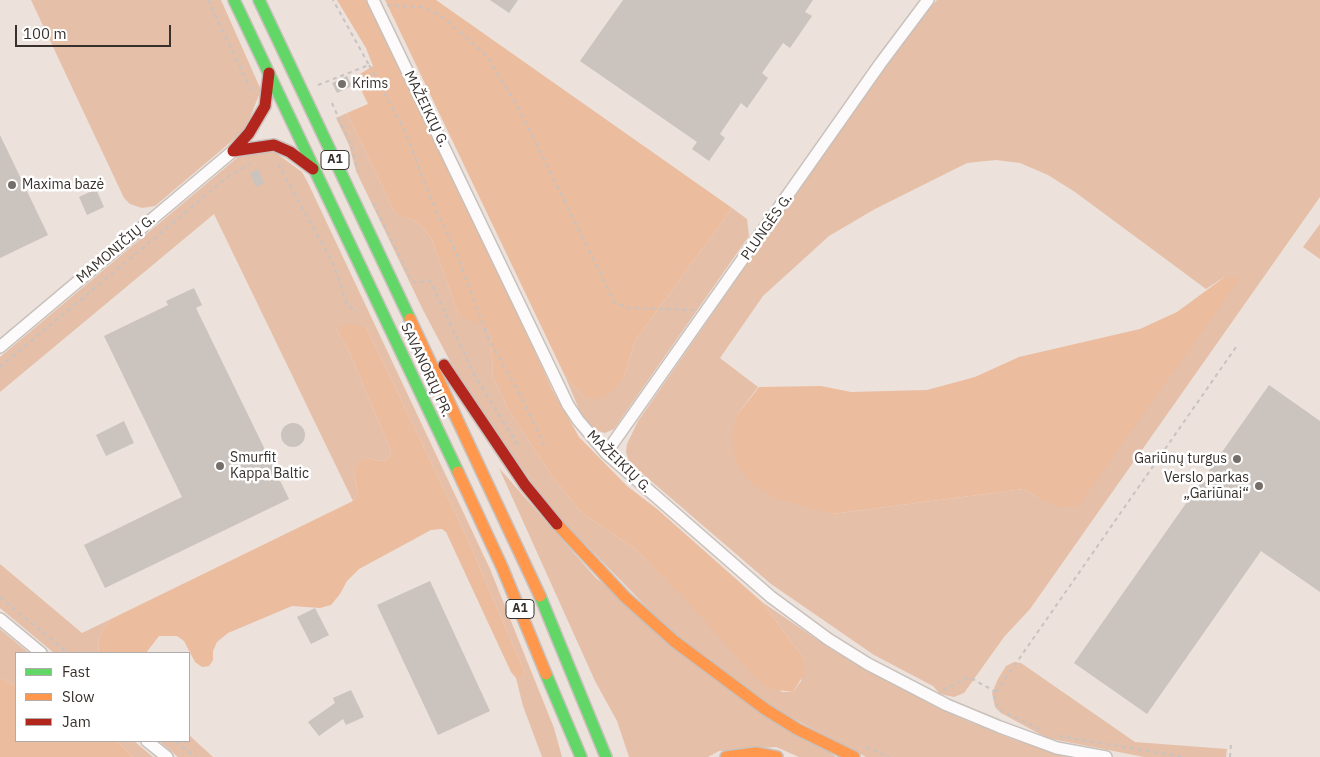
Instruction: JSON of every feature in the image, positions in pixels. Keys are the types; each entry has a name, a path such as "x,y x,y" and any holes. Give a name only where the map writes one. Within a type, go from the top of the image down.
{"highway":[{"name":"SAVANORIŲ PR.","path":"234,0 463,482 581,757"},
{"name":"SAVANORIŲ PR.","path":"259,0 544,605 606,757"},
{"path":"233,151 249,133 265,106 269,74"},
{"path":"233,151 274,145 290,152 315,170"},
{"path":"398,292 465,398 525,485 608,580 668,635 723,679 797,728 854,757"},
{"path":"574,738 574,757"},
{"path":"726,757 756,753 777,757"}],"street":[{"name":"PLUNGĖS G.","path":"606,453 880,64 928,0"},
{"name":"MAŽEIKIŲ G.","path":"374,2 568,405 606,453 714,549 799,618 868,664 970,715 1057,748 1106,757"},
{"name":"MAMONIČIŲ G.","path":"0,348 233,151"},
{"path":"0,619 40,652"},
{"path":"148,742 167,757"}],"path":[{"path":"208,0 254,98"},
{"path":"333,0 405,131 432,200 454,247 489,340 544,445"},
{"path":"374,2 432,10 444,18 487,56 517,105 615,303 630,308 708,310"},
{"path":"318,85 341,74 369,65"},
{"path":"332,103 351,146 358,173"},
{"path":"274,162 282,169 333,264 347,304 357,312"},
{"path":"0,367 229,176 252,163"},
{"path":"372,200 412,281 418,283 429,280 432,285 475,376 521,451"},
{"path":"1044,731 1002,711 994,701 996,692 1236,347"},
{"path":"0,597 67,652"},
{"path":"930,696 969,677 996,692"},
{"path":"1057,736 1184,757"},
{"path":"177,742 195,757"},
{"path":"1230,757 1231,744"},
{"path":"863,745 889,757"}],"shaded area":[{"path":"31,0 221,0 261,90 245,130 155,206 142,208 130,204 124,198"},
{"path":"337,0 366,0 474,219 553,391 579,437 627,486 657,509 762,602 804,659 804,674 793,692 770,689 753,675 687,601 636,550 581,512 552,476 508,409 493,377 491,336 488,328 463,318 458,313 432,240 414,220 400,216 393,209 347,113 368,104 355,77 373,66 366,48"},
{"path":"385,0 436,0 732,208 635,341 624,377 613,391 598,399 585,398 565,376"},
{"path":"937,0 1320,0 1320,197 1030,609 1004,637 964,693 954,697 940,694 933,686 874,655 771,584 629,462 626,452 627,444 638,421 892,55","holes":["996,160 1020,163 1048,175 1075,192 1206,289 1226,276 1040,499 1024,489 832,514 737,415 758,387 720,358 763,296 829,236 875,209 967,163"]},
{"path":"347,113 393,209 401,216 414,220 432,240 458,313 488,327 491,336 493,377 508,409 552,476 581,512 636,550 782,692 793,692 801,681 804,659 762,602 834,651 960,718 1015,740 1072,757 866,757 777,710 670,631 548,506 457,374 424,312 356,171 349,145 336,118"},
{"path":"272,150 302,172 308,183 490,569 554,728 562,757 542,757 523,706 516,678 522,678 525,673 465,533 366,327 336,329 348,349 390,448 391,455 387,460 380,461 368,458 359,463 353,470 358,493 353,501 214,214 0,392 0,357 238,157"},
{"path":"732,208 747,219 749,236 614,429 605,433 592,429 581,414 565,376 585,398 624,377 635,341"},
{"path":"1320,224 1320,259 1303,247"},
{"path":"1226,276 1239,279 1078,506 1058,507 1024,489 832,514 775,498 750,482 736,463 732,437 737,415 759,387 821,386 851,392 927,390 975,377 1019,357 1140,329 1177,312"},
{"path":"346,323 366,327 465,533 525,673 522,678 516,678 511,672 446,532 442,529 431,530 359,569 347,581 331,605 320,608 292,606 228,633 217,642 213,651 213,660 209,666 202,667 195,662 184,641 177,636 159,636 147,652 99,652 98,643 103,629 111,619 353,501 358,493 353,470 359,462 368,458 380,461 387,460 391,455 390,448 348,349 336,329"},
{"path":"499,468 596,578 836,757 799,757 776,747 719,751 708,757 629,757 617,721 595,681"},
{"path":"0,564 82,633 111,619 103,629 98,643 99,652 53,652 0,608"},
{"path":"0,629 28,652 15,652 15,685 0,677"},
{"path":"1014,662 1021,663 1135,742 1227,749 1226,757 1144,757 1047,738 1001,713 995,707 992,693 1006,666"},
{"path":"0,677 15,685 15,742 118,742 133,757 0,757"},
{"path":"190,736 213,757 178,757 160,742 190,742"},
{"path":"118,742 135,742 153,757 133,757"}],"building":[{"path":"490,0 518,0 509,13"},
{"path":"623,0 813,0 805,12 812,16 790,48 783,43 762,73 768,78 747,108 741,103 720,134 725,138 709,161 692,149 697,142 580,61"},
{"name":"Krims","path":"347,76 352,86 337,93 332,83"},
{"name":"Maxima bazė","path":"0,135 48,235 0,258"},
{"path":"258,169 264,183 256,187 250,173"},
{"path":"96,189 104,207 87,215 79,197"},
{"name":"Smurfit Kappa Baltic","path":"194,288 202,305 196,308 289,499 105,588 84,545 182,497 104,336 168,305 166,301"},
{"name":"Verslo parkas „Gariūnai“","path":"1269,385 1320,421 1320,592 1261,551 1147,714 1074,663"},
{"path":"124,421 134,443 106,456 96,435"},
{"path":"293,423 302,426 305,435 302,444 293,447 284,444 281,435 284,426"},
{"path":"430,581 490,711 438,735 377,605"},
{"path":"315,608 329,635 311,644 297,617"},
{"path":"351,690 364,717 346,725 343,719 319,736 308,722 335,703 333,698"}],"traffic: fast":[{"path":"234,0 458,472"},
{"path":"259,0 410,319"},
{"path":"540,596 606,757"},
{"path":"546,674 581,757"}],"traffic: slow":[{"path":"410,319 540,596"},
{"path":"458,472 502,567 546,674"},
{"path":"557,524 625,597 674,641 765,709 797,729 854,757"},
{"path":"726,757 756,753 777,757"}],"traffic: jam":[{"path":"233,151 249,133 265,106 269,73"},
{"path":"233,151 274,145 290,152 313,169"},
{"path":"444,365 525,485 557,524"}],"place":[{"name":"Krims","path":"342,84"},
{"name":"Maxima bazė","path":"12,185"},
{"name":"Gariūnų turgus","path":"1237,459"},
{"name":"Smurfit Kappa Baltic","path":"220,466"},
{"name":"Verslo parkas „Gariūnai“","path":"1259,486"}]}
